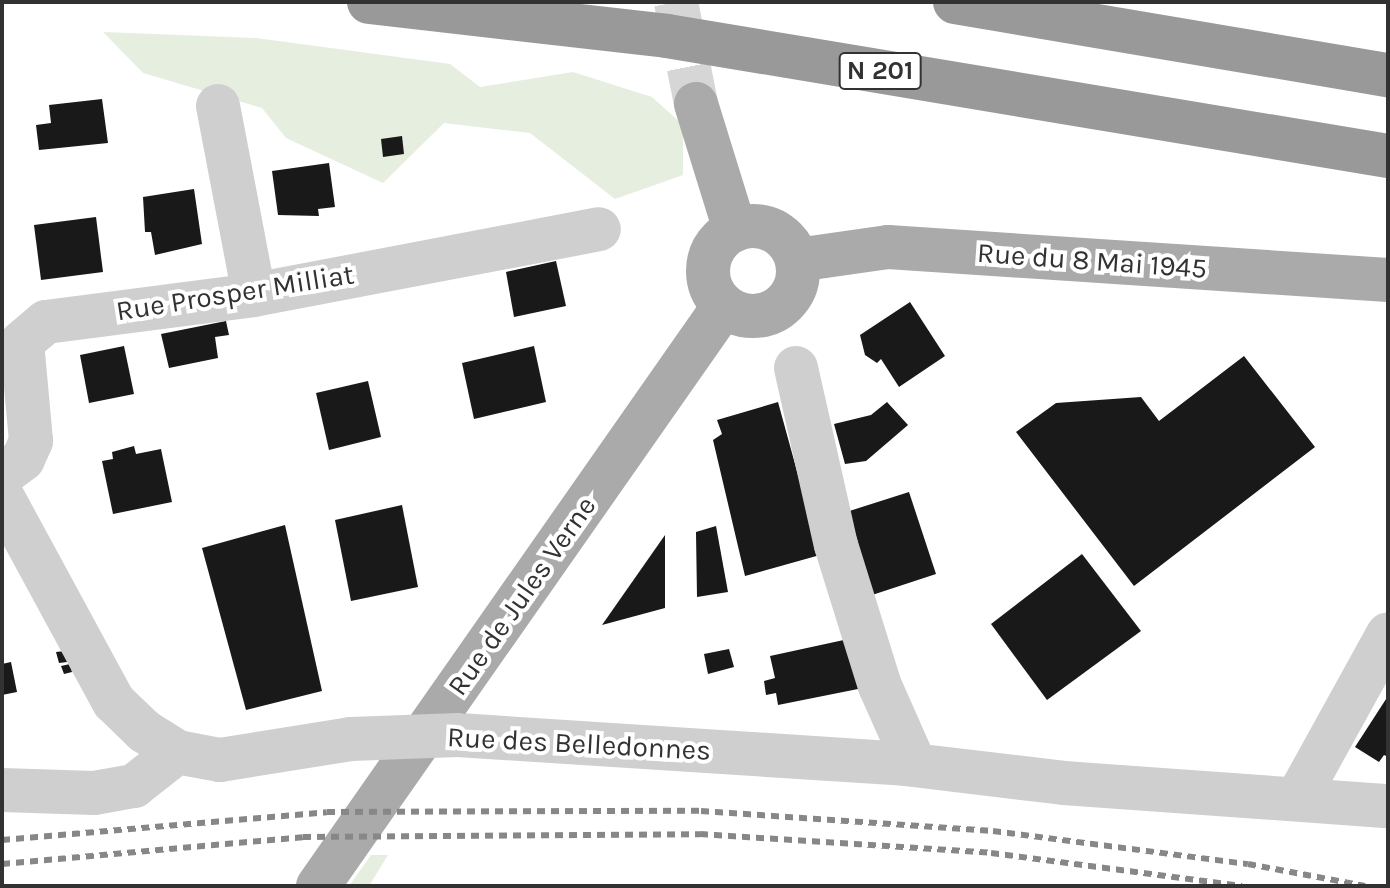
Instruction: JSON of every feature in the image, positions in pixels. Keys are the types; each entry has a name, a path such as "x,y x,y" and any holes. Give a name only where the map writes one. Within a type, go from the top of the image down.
{"highway":[{"name":"N 201","path":"369,2 667,36 1388,156"},
{"path":"955,2 1388,75"}],"main road":[{"path":"696,104 735,230"},
{"path":"768,229 786,241 797,260 794,292 784,305 755,317 724,306 715,295 708,267 718,244 735,230 768,229"},
{"name":"Rue du 8 Mai 1945","path":"797,260 888,247 1388,280"},
{"name":"Rue de Jules Verne","path":"318,886 724,306"}],"street":[{"path":"218,106 254,295"},
{"name":"Rue Prosper Milliat","path":"2,475 23,459 31,441 22,342 32,328 46,322 254,295 599,229"},
{"path":"796,368 836,545 880,686 915,765"},
{"name":"Rue des Belledonnes","path":"2,496 114,702 144,731 177,752 220,760 351,739 458,735 915,765 1064,783 1388,806"},
{"path":"1297,799 1388,634"},
{"path":"2,790 94,793 134,786 177,752"}],"shaded area":[{"path":"103,32 256,38 450,64 480,87 573,72 652,97 683,125 683,175 615,199 530,133 444,123 383,183 286,138 262,108 143,73"},
{"path":"371,855 388,855 369,886 349,886"}],"building":[{"path":"102,99 108,143 39,150 36,125 51,123 49,105"},
{"path":"402,136 404,154 383,157 381,139"},
{"path":"329,163 335,207 318,209 319,216 278,215 272,171"},
{"path":"194,189 202,244 155,255 151,232 145,232 143,197"},
{"path":"96,217 103,272 41,280 34,225"},
{"path":"556,261 566,306 514,317 506,272"},
{"path":"910,302 945,356 899,387 881,359 877,363 865,355 860,335"},
{"path":"226,321 229,335 215,337 218,358 169,368 161,334"},
{"path":"124,346 134,394 89,403 80,355"},
{"path":"534,346 546,402 474,419 462,363"},
{"path":"1244,356 1315,447 1134,586 1016,432 1056,403 1141,397 1159,421"},
{"path":"368,381 381,437 329,450 316,393"},
{"path":"778,402 820,555 745,576 713,440 722,434 717,420"},
{"path":"887,402 908,425 866,461 845,464 834,424 871,415"},
{"path":"134,446 136,454 161,449 172,502 113,514 102,461 113,459 112,452"},
{"path":"909,492 936,574 866,597 840,514"},
{"path":"402,505 418,587 351,601 335,520"},
{"path":"285,525 322,691 246,710 202,548"},
{"path":"716,526 728,592 697,597 696,532"},
{"path":"665,535 665,608 602,625"},
{"path":"1082,554 1141,631 1047,700 991,624"},
{"path":"853,638 863,688 778,705 776,693 766,695 764,681 775,678 770,656"},
{"path":"729,649 734,667 708,674 704,654"},
{"path":"65,651 67,662 59,663 56,652"},
{"path":"11,662 17,692 2,695 2,664"},
{"path":"70,664 72,672 64,674 61,666"},
{"path":"1388,696 1388,757 1384,755 1379,762 1355,747"}],"tunnel":[{"path":"676,2 696,104"}],"railway":[{"path":"2,840 327,812 701,811 993,831 1248,864 1365,886"},
{"path":"2,864 303,837 700,834 991,853 1242,886"}]}
